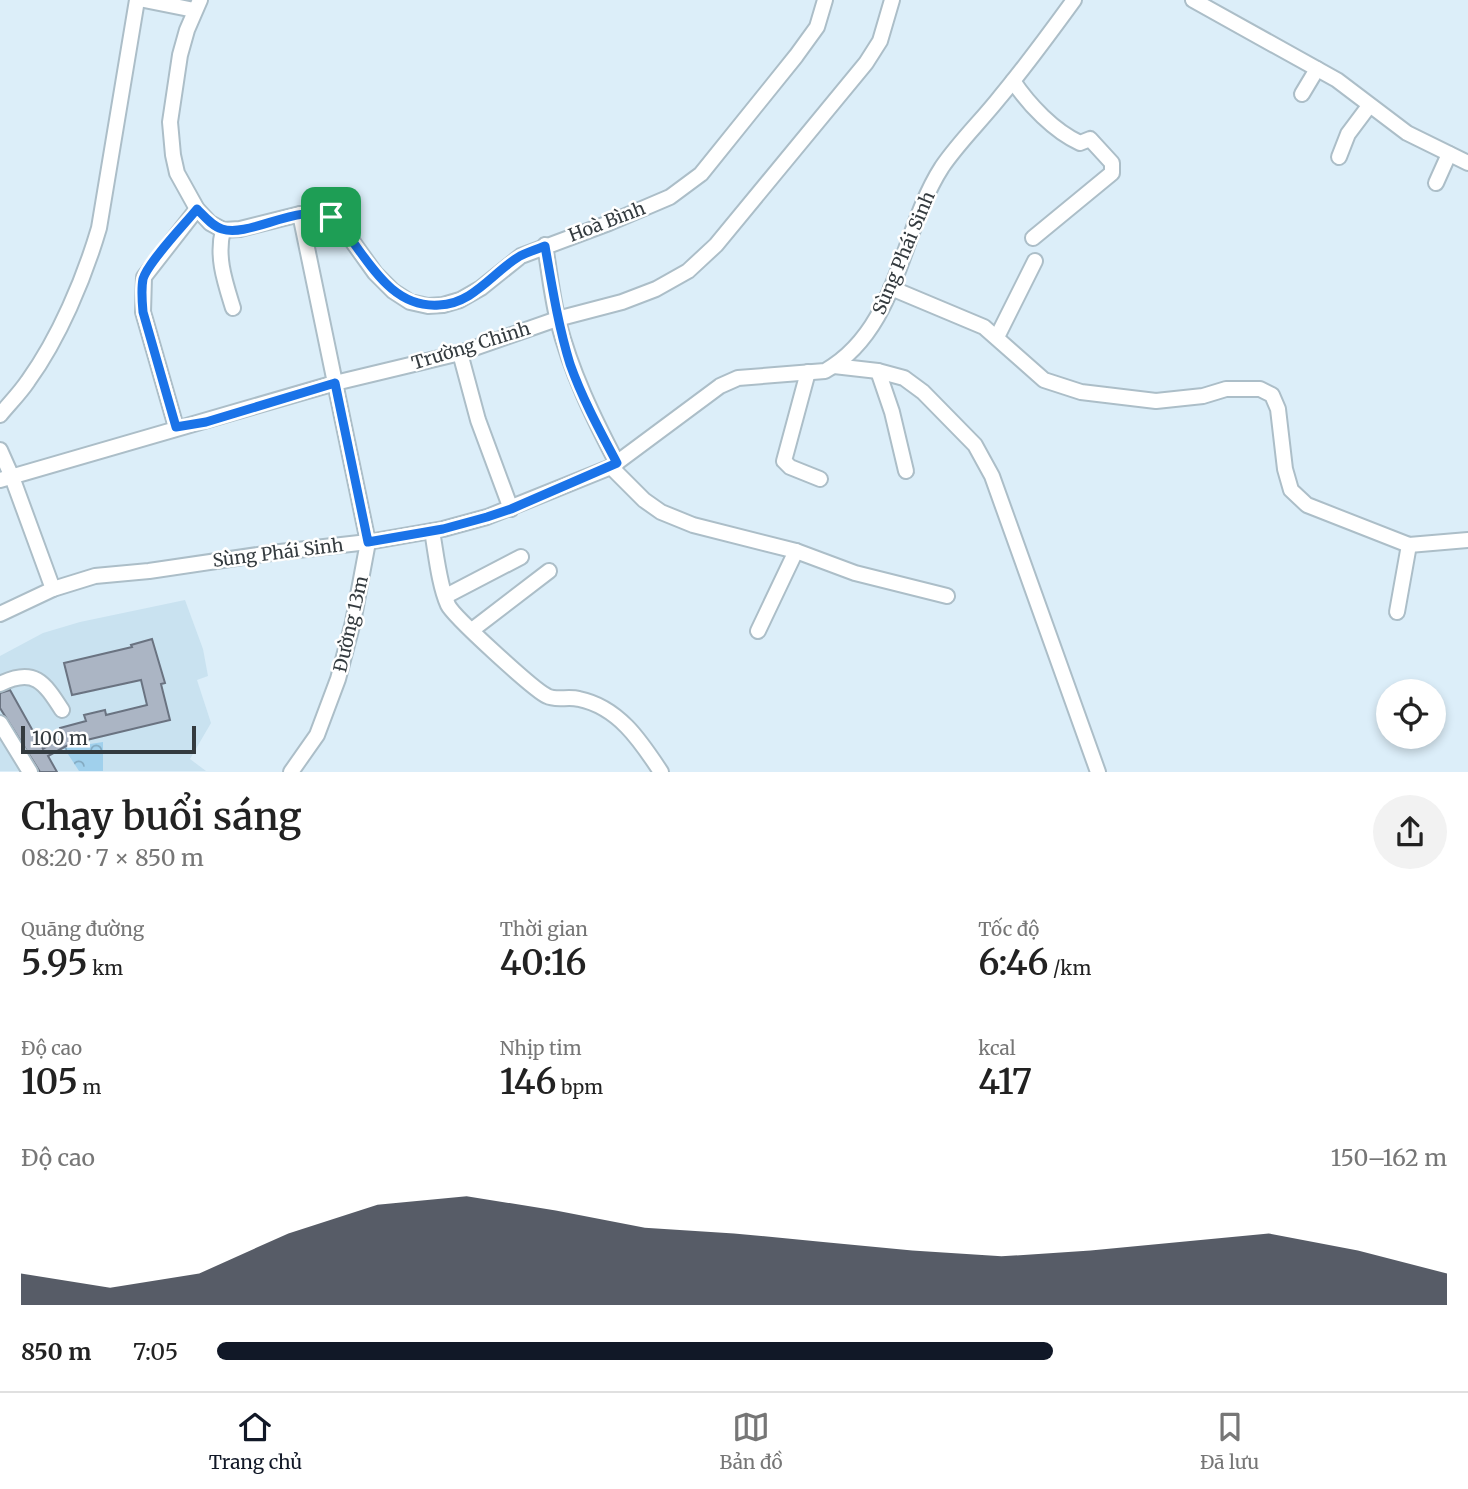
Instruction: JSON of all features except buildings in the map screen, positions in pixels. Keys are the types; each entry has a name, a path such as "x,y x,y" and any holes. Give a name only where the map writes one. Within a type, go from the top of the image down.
{"street":[{"path":"0,415 27,383 44,357 90,258 99,228 137,0"},
{"path":"144,0 197,5 180,55 170,122 173,155 177,173 197,209 210,223 223,230 220,243 221,264 233,308"},
{"name":"Hoà Bình","path":"223,230 240,229 300,215 331,217 340,224 376,273 393,291 411,302 428,306 460,300 481,288 521,256 670,197 701,174 817,27 825,0"},
{"name":"Trường Chinh","path":"6,478 335,383 460,353 557,319 622,302 656,289 688,271 716,245 866,63 880,41 892,0"},
{"name":"Sùng Phái Sinh","path":"0,614 52,589 94,576 368,542 432,531 511,509 614,465 720,386 738,377 825,371 834,366 855,348 872,327 940,171 1074,0"},
{"path":"1193,0 1337,80 1407,133 1468,163"},
{"path":"1301,94 1317,69"},
{"path":"1013,81 1024,97 1066,137 1080,144 1090,139 1112,163 1112,173 1033,238"},
{"path":"1339,157 1348,134 1369,106"},
{"path":"1436,183 1448,154"},
{"path":"176,427 143,312 143,287 144,277 150,266 197,209"},
{"name":"Đường 13m","path":"291,772 317,735 338,679 353,622 368,542 300,215"},
{"path":"545,246 557,319 571,366 614,465 643,500 661,512 693,525 796,551 855,573 947,597"},
{"path":"997,337 1035,261"},
{"path":"891,288 984,327 1044,380 1081,392 1156,401 1203,396 1227,389 1260,388 1272,395 1278,409 1284,469 1291,490 1307,505 1409,545 1468,540"},
{"path":"460,353 478,420 511,509"},
{"path":"834,366 878,371 904,378 923,393 975,445 992,475 1098,772"},
{"path":"878,371 892,412 906,471"},
{"path":"808,372 785,460 790,467 820,479"},
{"path":"0,450 6,478 52,589"},
{"path":"432,531 446,596 455,615 549,697 580,699 601,706 618,718 642,742 661,772"},
{"path":"1397,612 1409,545"},
{"path":"758,631 796,551"},
{"path":"446,596 521,557"},
{"path":"472,630 549,571"},
{"path":"0,684 15,676 27,676 46,684 62,710"},
{"path":"0,723 30,772"}],"shaded area":[{"path":"185,600 203,649 208,676 197,680 211,723 190,759 206,771 0,771 0,656 43,633 80,622"}],"green space":[{"path":"103,742 103,771 79,771 64,748"}],"route":[{"path":"197,209 210,223 223,230 240,229 300,215 331,217 340,224 376,273 393,291 411,302 428,306 460,300 481,288 521,256 545,246 557,319 571,366 586,404 617,463 487,517 443,529 368,542 335,383 206,422 176,427 143,312 144,277 150,266 197,209"}]}
